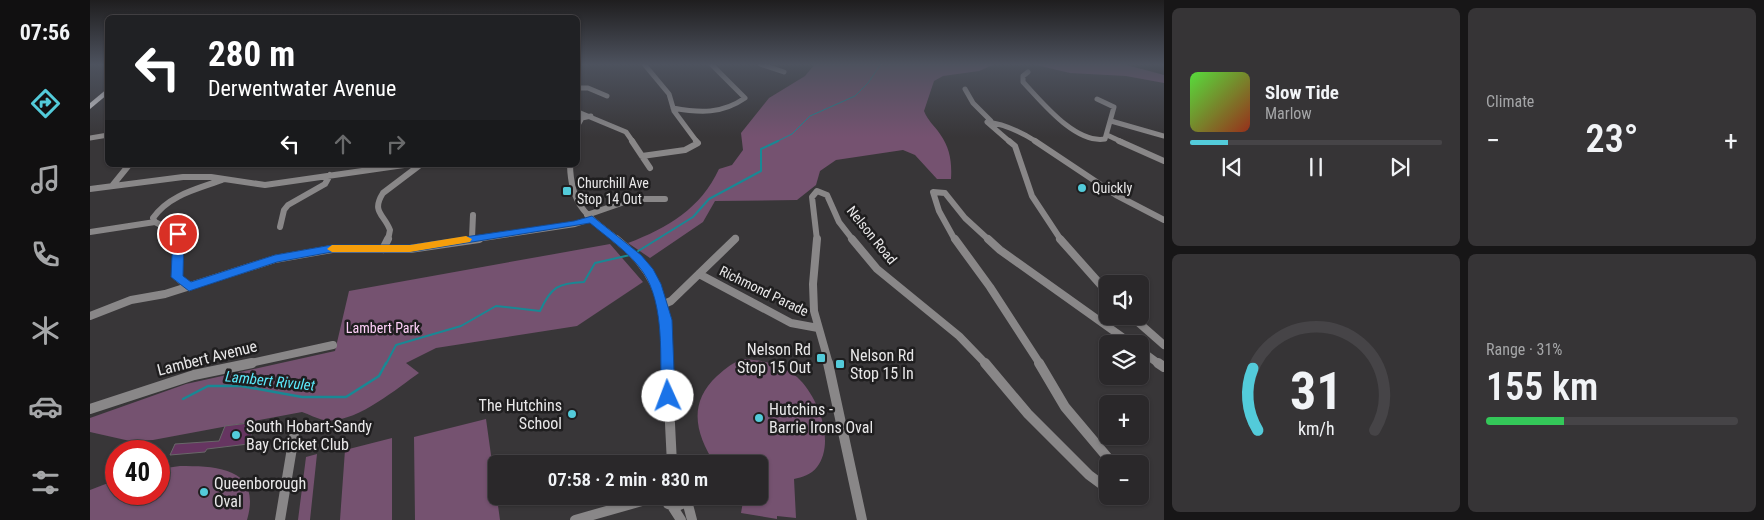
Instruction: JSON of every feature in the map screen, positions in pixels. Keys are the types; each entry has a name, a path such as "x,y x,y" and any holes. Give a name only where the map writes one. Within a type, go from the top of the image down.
{"main road":[{"path":"90,107 105,93"}],"street":[{"path":"589,88 607,96"},
{"path":"642,156 691,148 698,143 673,108 669,94 664,88"},
{"path":"673,108 695,113 718,112 728,109 745,96 737,88"},
{"path":"1029,88 1066,124 1094,140 1103,140 1111,121 1114,107 1097,99"},
{"path":"965,89 973,103 992,121 1052,151 1119,196 1164,220"},
{"path":"580,113 626,132 650,168"},
{"path":"580,122 584,117 591,116"},
{"path":"992,121 987,124 1008,139 1019,152 1032,196 1043,214 1067,249 1099,283"},
{"path":"1111,121 1164,136"},
{"path":"1106,135 1164,161"},
{"path":"90,138 105,136"},
{"path":"112,186 127,167"},
{"path":"90,189 171,178 200,177 265,185 391,167"},
{"path":"383,249 391,231 390,224 378,213 378,199 417,167"},
{"path":"570,167 568,178 570,191 589,217 634,254 649,271 662,305 665,320 672,455"},
{"path":"280,227 283,212 288,205 325,184 330,176"},
{"path":"155,222 153,218 157,211 166,204 224,179"},
{"name":"Nelson Road","path":"862,520 830,369 818,328 813,295 816,241 812,197 817,191 827,195 839,222 877,268 959,336 1035,421 1083,469 1099,482"},
{"path":"1105,455 1075,421 1058,396 1038,359 950,232 933,197 933,192 945,193 965,218 1000,250 1119,335"},
{"path":"90,316 131,300 166,294 275,259 332,249 410,249 472,238 575,224 614,203 634,197 665,199"},
{"path":"472,238 473,215"},
{"path":"90,232 155,222 178,234 177,277 189,287"},
{"path":"662,305 671,301 736,238"},
{"name":"Richmond Parade","path":"699,274 791,323 818,328"},
{"path":"1141,325 1164,345"},
{"name":"Lambert Avenue","path":"90,409 194,375 333,345"},
{"path":"1149,356 1164,367"},
{"path":"280,520 294,436"},
{"path":"575,520 628,505"},
{"path":"670,505 681,520"},
{"path":"688,505 692,520"}],"green space":[{"path":"785,88 932,88 924,111 927,118 940,134 948,150 951,161 951,179 937,179 915,155 903,150 836,160 820,171 816,185 797,200 715,201 703,222 650,258 628,243 657,231 693,206 712,183 719,169 732,165 743,150 741,133 769,98"},
{"name":"Lambert Park","path":"610,244 643,282 577,326 436,348 406,363 419,373 387,396 361,412 348,417 324,420 302,412 153,440 126,440 90,432 90,418 186,384 335,351 349,291"},
{"name":"Hutchins - Barrie Irons Oval","path":"743,359 758,360 785,369 805,385 818,407 825,433 825,445 817,467 812,472 794,479 796,518 777,516 777,519 741,513 742,505 768,505 768,455 710,455 703,441 699,430 698,418 698,408 702,397 708,386 717,376"},
{"path":"486,419 491,455 488,455 488,505 498,505 500,520 415,520 414,437"},
{"path":"392,438 392,520 340,520 345,450"},
{"path":"317,454 310,520 298,520 306,457"},
{"name":"Queenborough Oval","path":"170,467 209,467 233,473 242,480 248,490 250,503 247,520 90,520 90,490 105,484 105,505 170,505"}],"building":[{"name":"South Hobart-Sandy Bay Cricket Club","path":"256,422 248,444 207,449 205,452 170,455 175,444 219,441 225,426"}],"waterway":[{"name":"Lambert Rivulet","path":"778,141 792,134 810,116 855,96 863,88"},
{"name":"Lambert Rivulet","path":"635,253 693,217 709,199 761,171 761,149 778,141"},
{"name":"Lambert Rivulet","path":"386,364 396,345 461,326 496,306 540,311 548,296 556,288 562,285 584,282 595,263 630,255"},
{"name":"Lambert Rivulet","path":"183,399 208,386 241,386 302,397 346,397 379,376 386,363"}],"slow traffic":[{"path":"332,249 410,249 466,239"}],"place":[{"name":"Quickly","path":"1082,188"},
{"name":"Churchill Ave Stop 14 Out","path":"567,191"},
{"name":"Nelson Rd Stop 15 Out","path":"821,358"},
{"name":"Nelson Rd Stop 15 In","path":"840,364"},
{"name":"The Hutchins School","path":"572,414"},
{"name":"Hutchins - Barrie Irons Oval","path":"759,418"},
{"name":"South Hobart-Sandy Bay Cricket Club","path":"236,435"},
{"name":"Queenborough Oval","path":"204,492"}],"route":[{"path":"178,234 177,277 189,287 275,259 311,252 338,248 358,250 410,249 472,238 575,224 592,219 642,262 656,284 665,320 668,396"}]}
